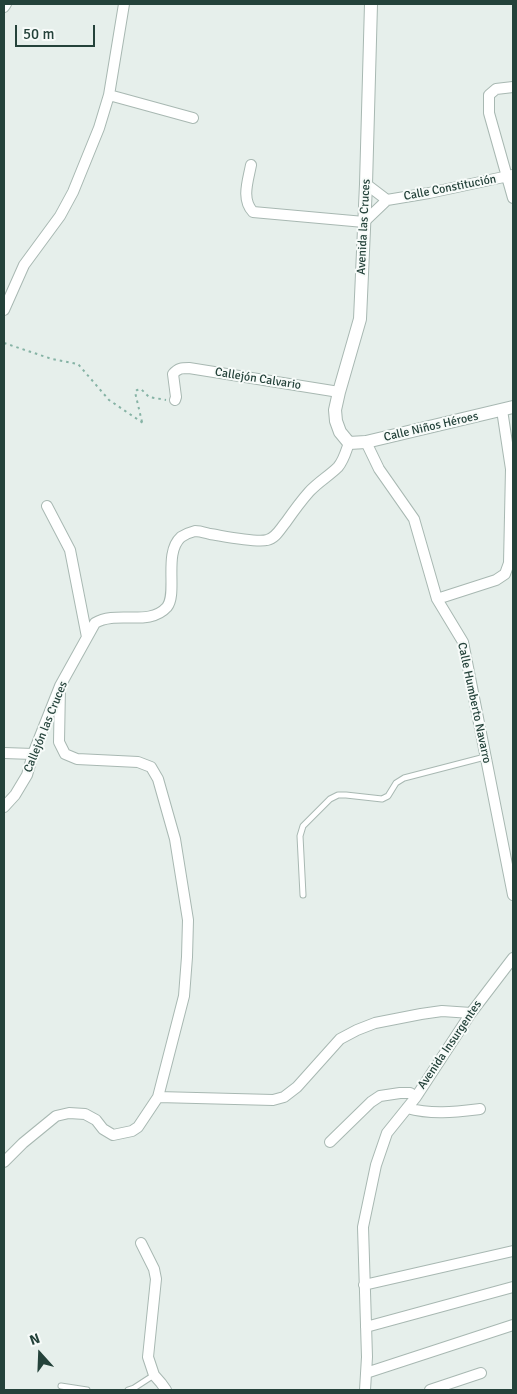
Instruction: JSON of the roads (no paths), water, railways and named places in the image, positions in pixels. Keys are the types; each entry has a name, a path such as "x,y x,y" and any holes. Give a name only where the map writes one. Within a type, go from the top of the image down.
{"street":[{"path":"4,310 24,265 60,216 73,192 99,128 108,95 124,4"},
{"name":"Avenida las Cruces","path":"349,443 340,432 335,410 360,319 371,4"},
{"path":"513,87 496,89 489,96 489,113 511,176 513,198"},
{"path":"108,95 193,118"},
{"path":"251,165 245,197 248,207 253,212 364,222"},
{"name":"Calle Constitución","path":"364,222 387,200 511,176"},
{"name":"Calle Constitución","path":"366,184 387,200"},
{"name":"Callejón Calvario","path":"175,400 174,374 176,370 182,368 339,392"},
{"path":"437,599 496,580 504,574 508,563 511,469 508,409"},
{"name":"Calle Niños Héroes","path":"349,443 366,442 508,409"},
{"name":"Calle Humberto Navarro","path":"366,442 379,469 414,520 437,599 463,642 513,895"},
{"name":"Callejón las Cruces","path":"4,807 15,795 27,775 33,754 60,686 95,624 110,617 153,616 160,613 168,605 171,596 175,545 181,537 187,534 195,531 265,541 272,538 278,533 309,492 338,467 344,458 349,443"},
{"path":"48,506 70,550 87,637"},
{"path":"4,1162 22,1143 56,1116 68,1113 84,1114 96,1120 103,1129 114,1135 132,1131 138,1127 158,1097 184,996 188,920 175,839 158,779 150,766 138,762 76,760 65,754 59,742 60,686"},
{"path":"4,753 33,754"},
{"name":"Avenida Insurgentes","path":"365,1390 367,1357 363,1227 376,1165 387,1133 416,1097 470,1013 513,958"},
{"path":"158,1097 272,1100 284,1097 298,1087 340,1039 357,1030 375,1022 421,1014 442,1011 470,1013"},
{"path":"330,1142 371,1102 380,1096 410,1093 416,1097"},
{"path":"407,1108 421,1112 446,1113 480,1109"},
{"path":"142,1242 154,1269 156,1279 148,1357 154,1375 166,1390"},
{"path":"364,1286 513,1251"},
{"path":"366,1327 513,1287"},
{"path":"366,1373 513,1325"},
{"path":"430,1390 481,1373"}],"lane":[{"path":"302,895 300,836 304,826 330,799 338,795 382,799 388,796 396,783 404,778 485,757"},
{"path":"128,1390 154,1375"},
{"path":"61,1386 87,1390"}]}
